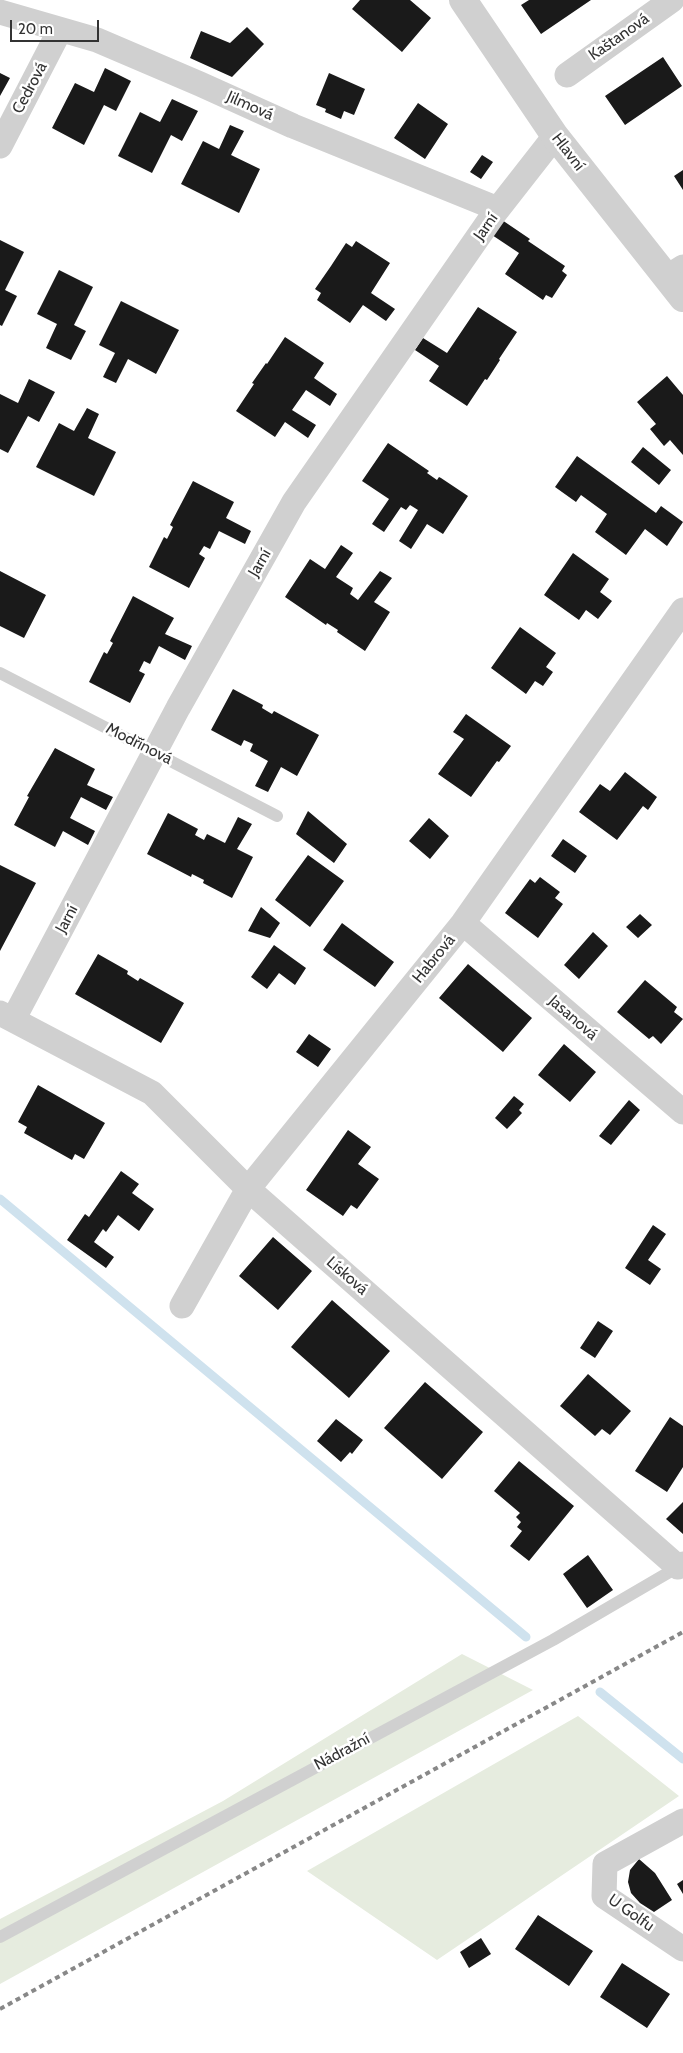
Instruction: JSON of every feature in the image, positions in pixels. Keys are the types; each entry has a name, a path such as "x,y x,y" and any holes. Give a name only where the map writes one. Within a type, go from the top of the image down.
{"street":[{"name":"Hlavní","path":"463,0 555,136 678,280"},
{"name":"Kaštanová","path":"567,75 672,0"},
{"name":"Jilmová","path":"0,12 97,40 293,126 498,209"},
{"name":"Cedrová","path":"0,146 60,30"},
{"name":"Jarní","path":"7,1017 294,502 498,209 555,136"},
{"name":"Habrová","path":"182,1306 248,1190 463,923 683,610"},
{"name":"Jasanová","path":"463,923 683,1112"},
{"name":"Lísková","path":"7,1017 152,1093 248,1190 680,1565"},
{"name":"U Golfu","path":"683,1821 605,1864 604,1896 683,1949"}],"lane":[{"name":"Modřínová","path":"0,673 277,816"},
{"name":"Nádražní","path":"0,1937 552,1640 680,1565"}],"shaded area":[{"path":"462,1654 533,1690 0,1984 0,1919 223,1801"},
{"path":"578,1716 679,1796 437,1960 307,1871"}],"building":[{"path":"360,0 410,0 431,18 402,52 352,9"},
{"path":"529,0 591,0 541,34 521,5"},
{"path":"247,27 264,44 232,77 190,58 201,31 230,43"},
{"path":"663,57 682,86 625,125 605,96"},
{"path":"105,68 131,81 116,111 104,105 84,145 52,128 75,83 94,92"},
{"path":"0,73 10,78 0,96"},
{"path":"329,73 365,89 354,115 344,111 341,119 325,112 326,109 316,105"},
{"path":"172,99 198,111 182,141 171,135 152,173 118,156 140,112 160,122"},
{"path":"418,103 448,124 425,159 394,138"},
{"path":"230,125 244,131 231,155 260,169 239,213 181,184 203,141 219,149"},
{"path":"482,155 493,162 481,179 470,172"},
{"path":"683,170 683,190 674,176"},
{"path":"502,220 530,239 528,241 565,266 562,271 567,275 552,298 546,295 543,300 505,274 519,253 492,235"},
{"path":"0,240 24,252 5,290 17,296 2,326 0,325"},
{"path":"356,241 390,263 371,293 395,309 386,321 363,305 350,323 317,300 321,293 315,289 346,243 352,247"},
{"path":"59,270 93,287 74,325 86,331 71,360 46,348 57,324 37,314"},
{"path":"121,301 179,330 156,374 128,359 116,383 103,377 115,353 99,345"},
{"path":"478,307 517,332 487,380 485,379 467,406 429,381 439,366 415,350 423,338 447,353"},
{"path":"285,337 324,363 314,378 337,394 330,406 306,390 292,410 316,425 308,438 285,422 275,437 236,411 254,384 252,383"},
{"path":"667,376 683,395 683,455 670,440 664,446 650,429 656,424 637,402"},
{"path":"29,379 55,392 39,422 28,416 8,453 0,449 0,394 18,403"},
{"path":"87,408 99,414 88,438 116,452 94,496 36,467 59,423 74,431"},
{"path":"388,443 429,471 427,473 437,480 439,477 441,478 468,496 443,534 427,524 411,549 399,541 418,510 410,505 406,510 401,507 384,532 372,524 389,499 362,481"},
{"path":"643,447 671,470 659,485 631,462"},
{"path":"577,456 656,513 661,506 683,522 667,546 645,529 626,555 595,532 607,514 581,495 576,502 555,487"},
{"path":"193,481 234,502 226,518 251,531 245,544 219,531 210,549 204,546 199,554 205,558 189,588 149,567 164,537 167,539 173,527 170,525"},
{"path":"341,545 353,553 336,577 353,588 350,594 358,600 380,571 392,578 374,602 390,612 365,651 337,632 338,630 327,623 326,625 285,597 310,559 325,569"},
{"path":"573,553 609,579 600,592 612,601 598,619 586,610 579,620 544,595"},
{"path":"0,571 46,595 24,638 0,626"},
{"path":"133,596 174,618 165,634 192,646 185,660 159,646 150,664 144,661 139,671 145,674 130,703 89,682 104,652 107,654 113,643 110,641"},
{"path":"520,627 556,653 546,667 553,672 543,686 535,681 526,694 491,668"},
{"path":"233,689 263,705 262,708 272,714 274,711 319,735 297,776 281,767 268,792 255,786 268,761 250,751 253,744 244,740 241,746 211,730"},
{"path":"466,714 511,746 499,762 497,761 471,797 438,774 464,739 453,732"},
{"path":"55,748 95,769 87,785 113,797 106,810 81,797 70,818 95,831 88,845 63,831 55,847 14,825 29,797 27,796"},
{"path":"625,772 657,797 648,810 643,806 617,840 579,812 600,784 610,791"},
{"path":"308,811 347,844 334,863 296,834"},
{"path":"168,813 198,829 195,835 204,840 207,834 225,843 238,817 252,824 237,849 253,857 232,898 203,883 204,880 192,874 191,877 147,854"},
{"path":"429,818 449,836 430,859 409,841"},
{"path":"563,839 587,856 575,873 551,856"},
{"path":"308,855 344,881 310,927 275,900"},
{"path":"0,865 36,883 0,951"},
{"path":"540,877 560,892 555,898 563,904 538,938 505,913 530,879 535,883"},
{"path":"261,907 280,923 270,938 248,931"},
{"path":"640,914 652,925 638,938 626,927"},
{"path":"342,923 394,962 375,987 323,950"},
{"path":"593,932 608,946 579,979 564,965"},
{"path":"274,945 306,968 295,985 279,973 267,989 251,977"},
{"path":"98,954 128,971 127,974 138,981 140,978 184,1003 161,1043 75,994"},
{"path":"468,964 532,1018 503,1052 439,998"},
{"path":"645,980 677,1007 674,1012 683,1019 661,1044 653,1036 649,1039 617,1012"},
{"path":"309,1034 331,1049 318,1067 296,1052"},
{"path":"564,1044 596,1072 570,1102 538,1075"},
{"path":"38,1085 105,1123 84,1159 75,1154 72,1160 24,1133 27,1127 18,1122"},
{"path":"514,1096 524,1104 519,1110 522,1113 507,1129 495,1118"},
{"path":"629,1100 640,1110 611,1145 599,1136"},
{"path":"348,1130 371,1147 358,1164 379,1179 357,1209 351,1205 343,1216 306,1190"},
{"path":"121,1171 139,1184 132,1193 154,1209 139,1231 118,1215 106,1232 103,1229 94,1242 114,1257 106,1268 67,1240 85,1214 89,1217"},
{"path":"653,1225 666,1234 648,1260 661,1269 650,1285 625,1268"},
{"path":"273,1237 312,1271 278,1310 239,1276"},
{"path":"332,1300 390,1351 349,1398 291,1347"},
{"path":"598,1321 613,1331 595,1358 580,1348"},
{"path":"588,1374 631,1411 610,1435 602,1429 595,1436 560,1406"},
{"path":"425,1382 483,1432 442,1479 384,1428"},
{"path":"670,1417 683,1426 683,1467 667,1492 635,1471"},
{"path":"336,1419 363,1440 352,1454 350,1452 341,1462 317,1441"},
{"path":"519,1461 574,1506 529,1561 510,1546 522,1531 517,1527 521,1522 516,1517 520,1513 494,1491"},
{"path":"683,1502 683,1534 666,1519"},
{"path":"588,1555 613,1590 587,1608 563,1574"},
{"path":"639,1859 655,1873 672,1900 654,1912 640,1903 631,1893 628,1882 630,1870"},
{"path":"683,1880 683,1894 677,1884"},
{"path":"538,1915 593,1951 569,1986 515,1949"},
{"path":"481,1938 491,1954 469,1968 460,1952"},
{"path":"622,1963 670,1994 647,2028 600,1997"}],"waterway":[{"path":"0,1199 526,1637"},
{"path":"600,1692 683,1759"}],"railway":[{"path":"0,2009 683,1632"}]}
